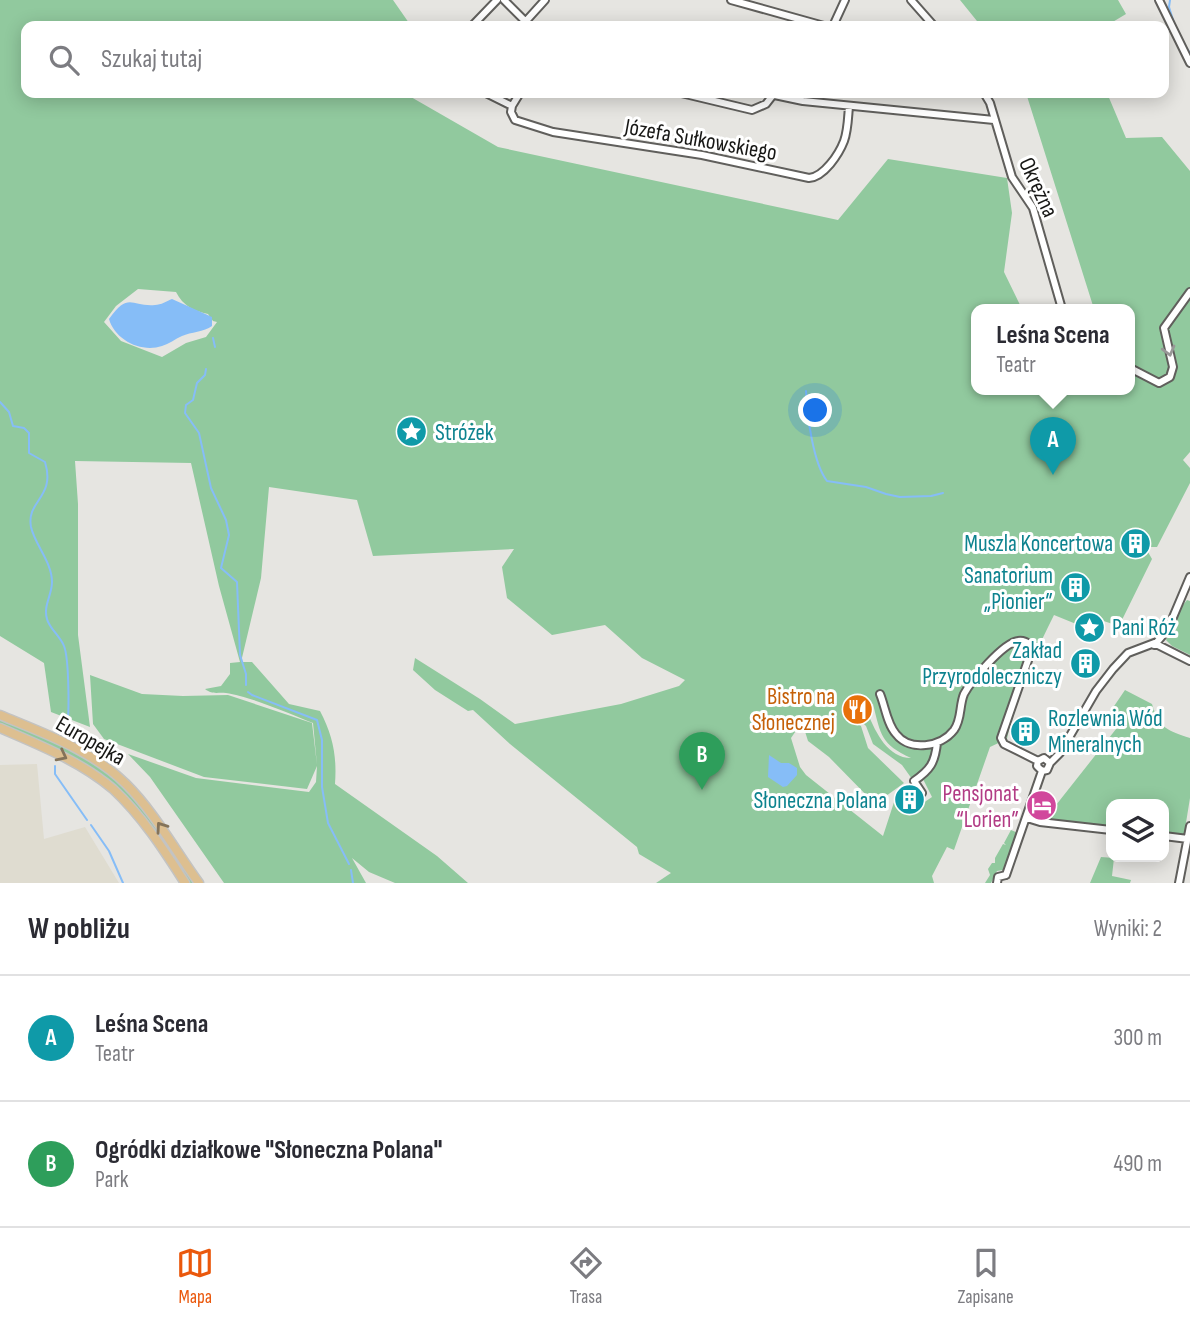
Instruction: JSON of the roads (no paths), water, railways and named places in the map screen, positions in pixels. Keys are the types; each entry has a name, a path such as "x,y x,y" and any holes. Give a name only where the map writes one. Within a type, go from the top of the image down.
{"main road":[{"name":"Europejka","path":"0,715 78,750 119,778 146,807 199,883"},
{"name":"Europejka","path":"0,728 71,761 113,789 143,822 185,883"}],"street":[{"path":"477,21 497,0"},
{"path":"504,0 526,21"},
{"path":"529,21 545,0"},
{"path":"731,0 806,21"},
{"path":"835,21 845,0"},
{"path":"911,0 930,21"},
{"path":"1159,0 1168,21"},
{"path":"1169,22 1190,63"},
{"name":"Józefa Sułkowskiego","path":"496,98 512,106 514,120 552,132 702,155 809,178 821,174 835,157 844,140 849,106"},
{"path":"512,106 517,98"},
{"path":"702,98 752,110 766,104 771,98"},
{"path":"788,98 993,120"},
{"name":"Okrężna","path":"987,98 1012,177 1033,208 1061,304"},
{"path":"1135,371 1159,383 1170,377 1173,367 1164,328 1190,292"},
{"path":"1042,771 1047,770 1060,754 1096,691 1113,668 1128,653 1156,644 1168,629 1190,578"},
{"path":"880,694 895,734 914,744 937,743 954,730 959,721 964,694 971,684 1003,648 1014,642 1024,641 1033,646 1001,738 1003,744 1038,761"},
{"path":"1156,644 1190,662"},
{"path":"922,793 914,781 929,771 935,760 937,743"},
{"path":"1038,761 1044,758 1050,763"},
{"path":"1038,761 1037,766 1042,771"},
{"path":"997,883 998,877 1008,879 1042,771"},
{"path":"1027,818 1106,829"},
{"path":"1190,826 1180,879 1190,877"},
{"path":"1169,837 1188,839"}],"water":[{"path":"172,299 212,317 212,326 162,346 146,348 123,339 109,319 126,303 157,305"},
{"path":"769,755 781,763 789,763 797,768 797,775 787,786 783,787 768,777"}],"waterway":[{"path":"1170,0 1169,7 1174,23"},
{"path":"1183,43 1190,53"},
{"path":"213,338 215,347"},
{"path":"206,369 205,375 197,383 193,400 186,405 185,413 199,433 211,488 226,520 229,535 221,568 237,582 240,655 246,674 246,685"},
{"path":"806,391 814,451 827,481 866,487 900,497 943,493"},
{"path":"0,402 9,412 13,426 24,428 29,433 29,453 45,462 47,484 33,511 31,527 51,575 47,619 66,653 66,732"},
{"path":"248,692 317,720 322,740 322,787 328,823 349,864"},
{"path":"55,766 55,774 87,820"},
{"path":"91,825 109,851 123,883"},
{"path":"351,870 353,883"}],"place":[{"name":"Stróżek","path":"412,432"},
{"name":"Leśna Scena","path":"1053,475"},
{"name":"Muszla Koncertowa","path":"1136,543"},
{"name":"Sanatorium „Pionier”","path":"1076,588"},
{"name":"Pani Róż","path":"1089,627"},
{"name":"Zakład Przyrodoleczniczy","path":"1085,663"},
{"name":"Bistro na Słonecznej","path":"858,709"},
{"name":"Rozlewnia Wód Mineralnych","path":"1025,731"},
{"name":"Ogródki działkowe \"Słoneczna Polana\"","path":"702,790"},
{"name":"Słoneczna Polana","path":"910,800"},
{"name":"Pensjonat “Lorien”","path":"1042,806"}]}
